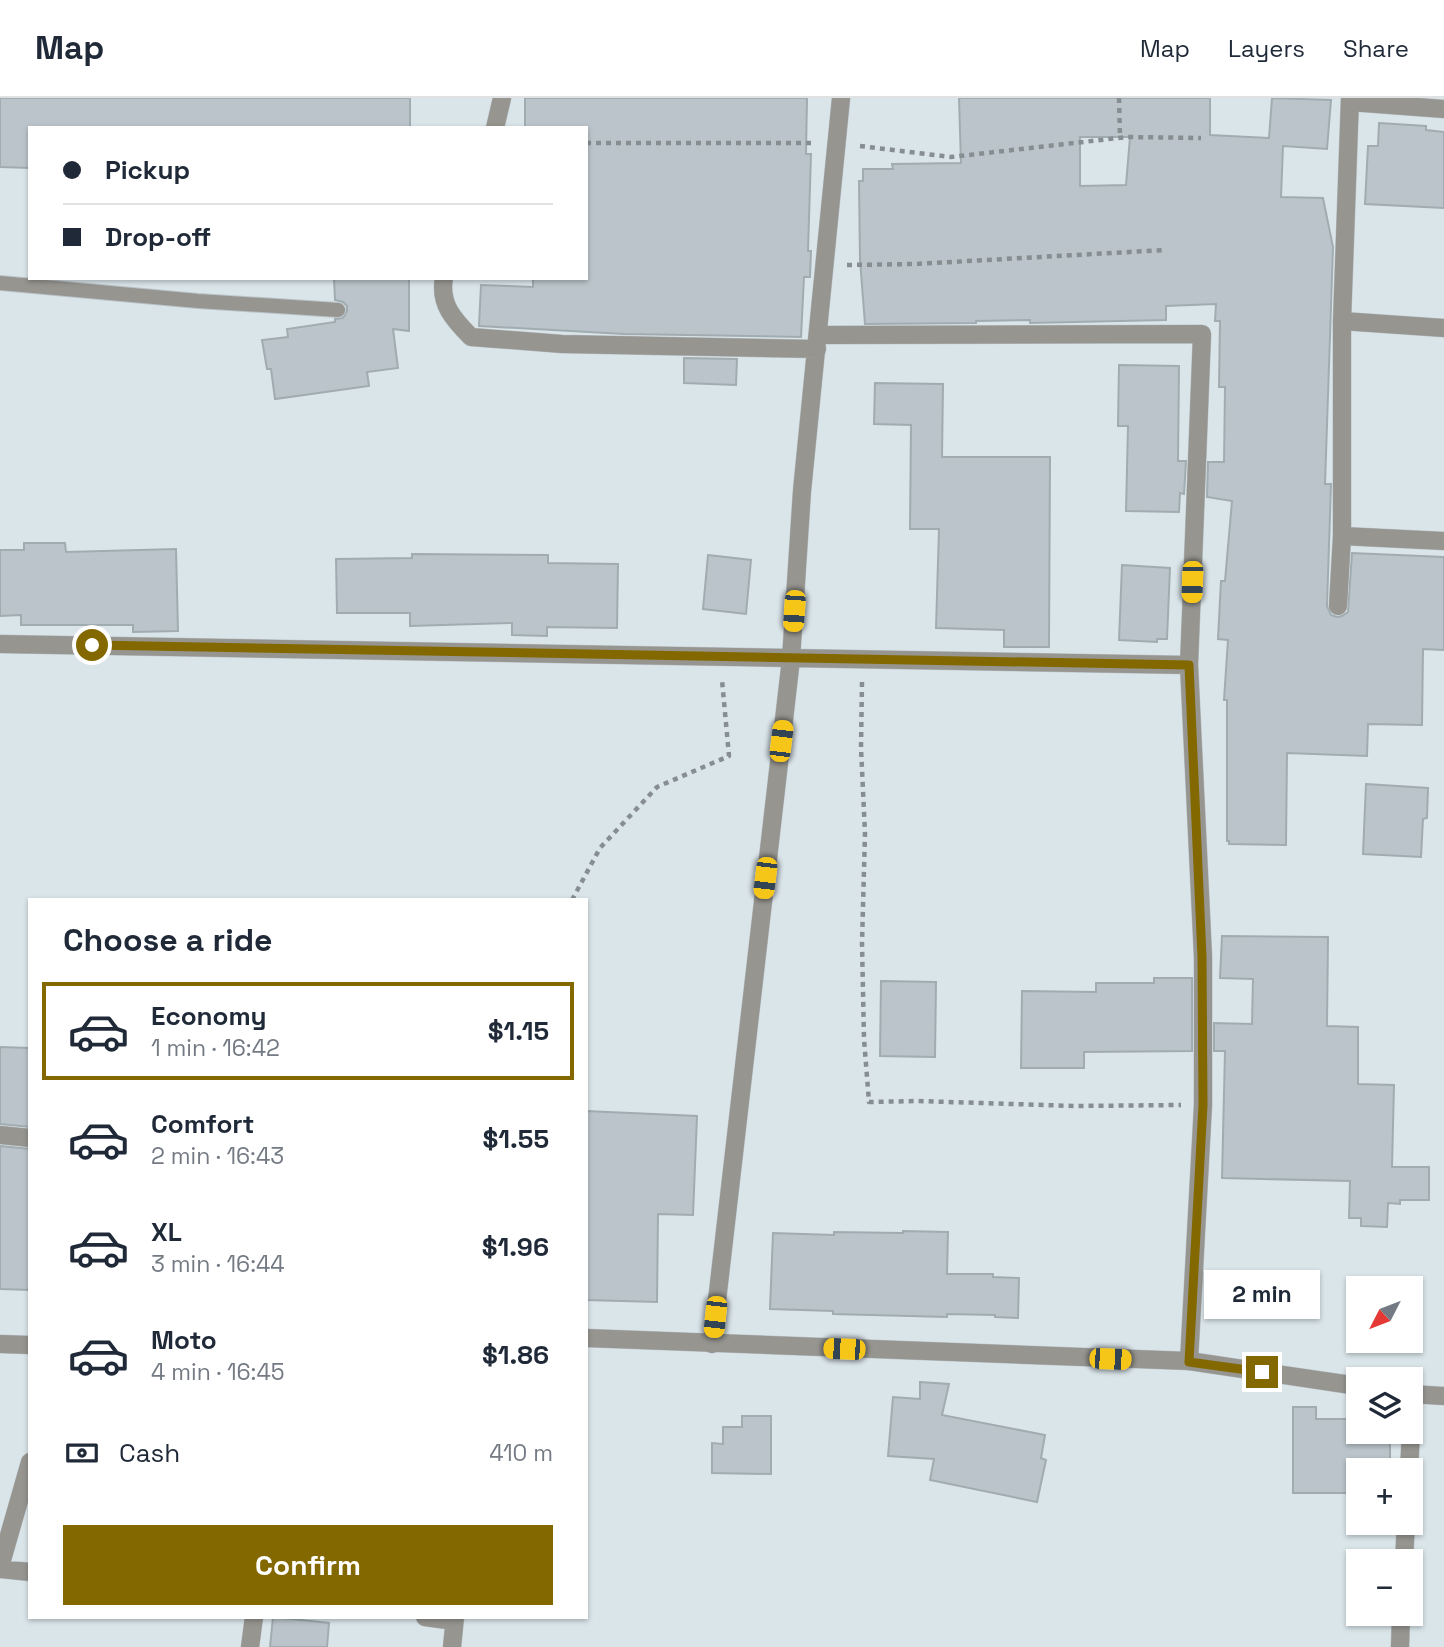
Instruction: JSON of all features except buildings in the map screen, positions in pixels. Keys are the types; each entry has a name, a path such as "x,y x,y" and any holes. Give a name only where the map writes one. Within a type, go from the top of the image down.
{"street":[{"path":"495,126 502,98"},
{"path":"712,1344 791,659 802,491 841,98"},
{"path":"1338,606 1342,537 1342,321 1350,100 1444,109"},
{"path":"444,280 442,289 449,315 471,337 562,344 1202,334 1189,665 1202,957 1203,1105 1189,1362"},
{"path":"1342,321 1444,328"},
{"path":"1342,537 1444,541"},
{"path":"0,644 1189,665"},
{"path":"0,1135 28,1138"},
{"path":"588,1338 1189,1362 1346,1384"},
{"path":"0,1344 28,1345"},
{"path":"1423,1395 1444,1396"},
{"path":"28,1469 0,1568 28,1572"},
{"path":"250,1647 254,1619"},
{"path":"452,1647 454,1619"},
{"path":"1400,1647 1401,1626"}],"lane":[{"path":"0,283 198,301 338,310"}],"path":[{"path":"1119,98 1121,138"},
{"path":"588,143 837,143 951,157 1121,138 1201,138"},
{"path":"827,256 850,266 1165,250"},
{"path":"573,898 600,848 657,787 729,756 719,657"},
{"path":"863,659 863,971 864,1039 869,1102 1075,1106 1203,1105"}],"route":[{"path":"92,645 1189,665 1202,957 1203,1105 1189,1362 1262,1372"}]}
